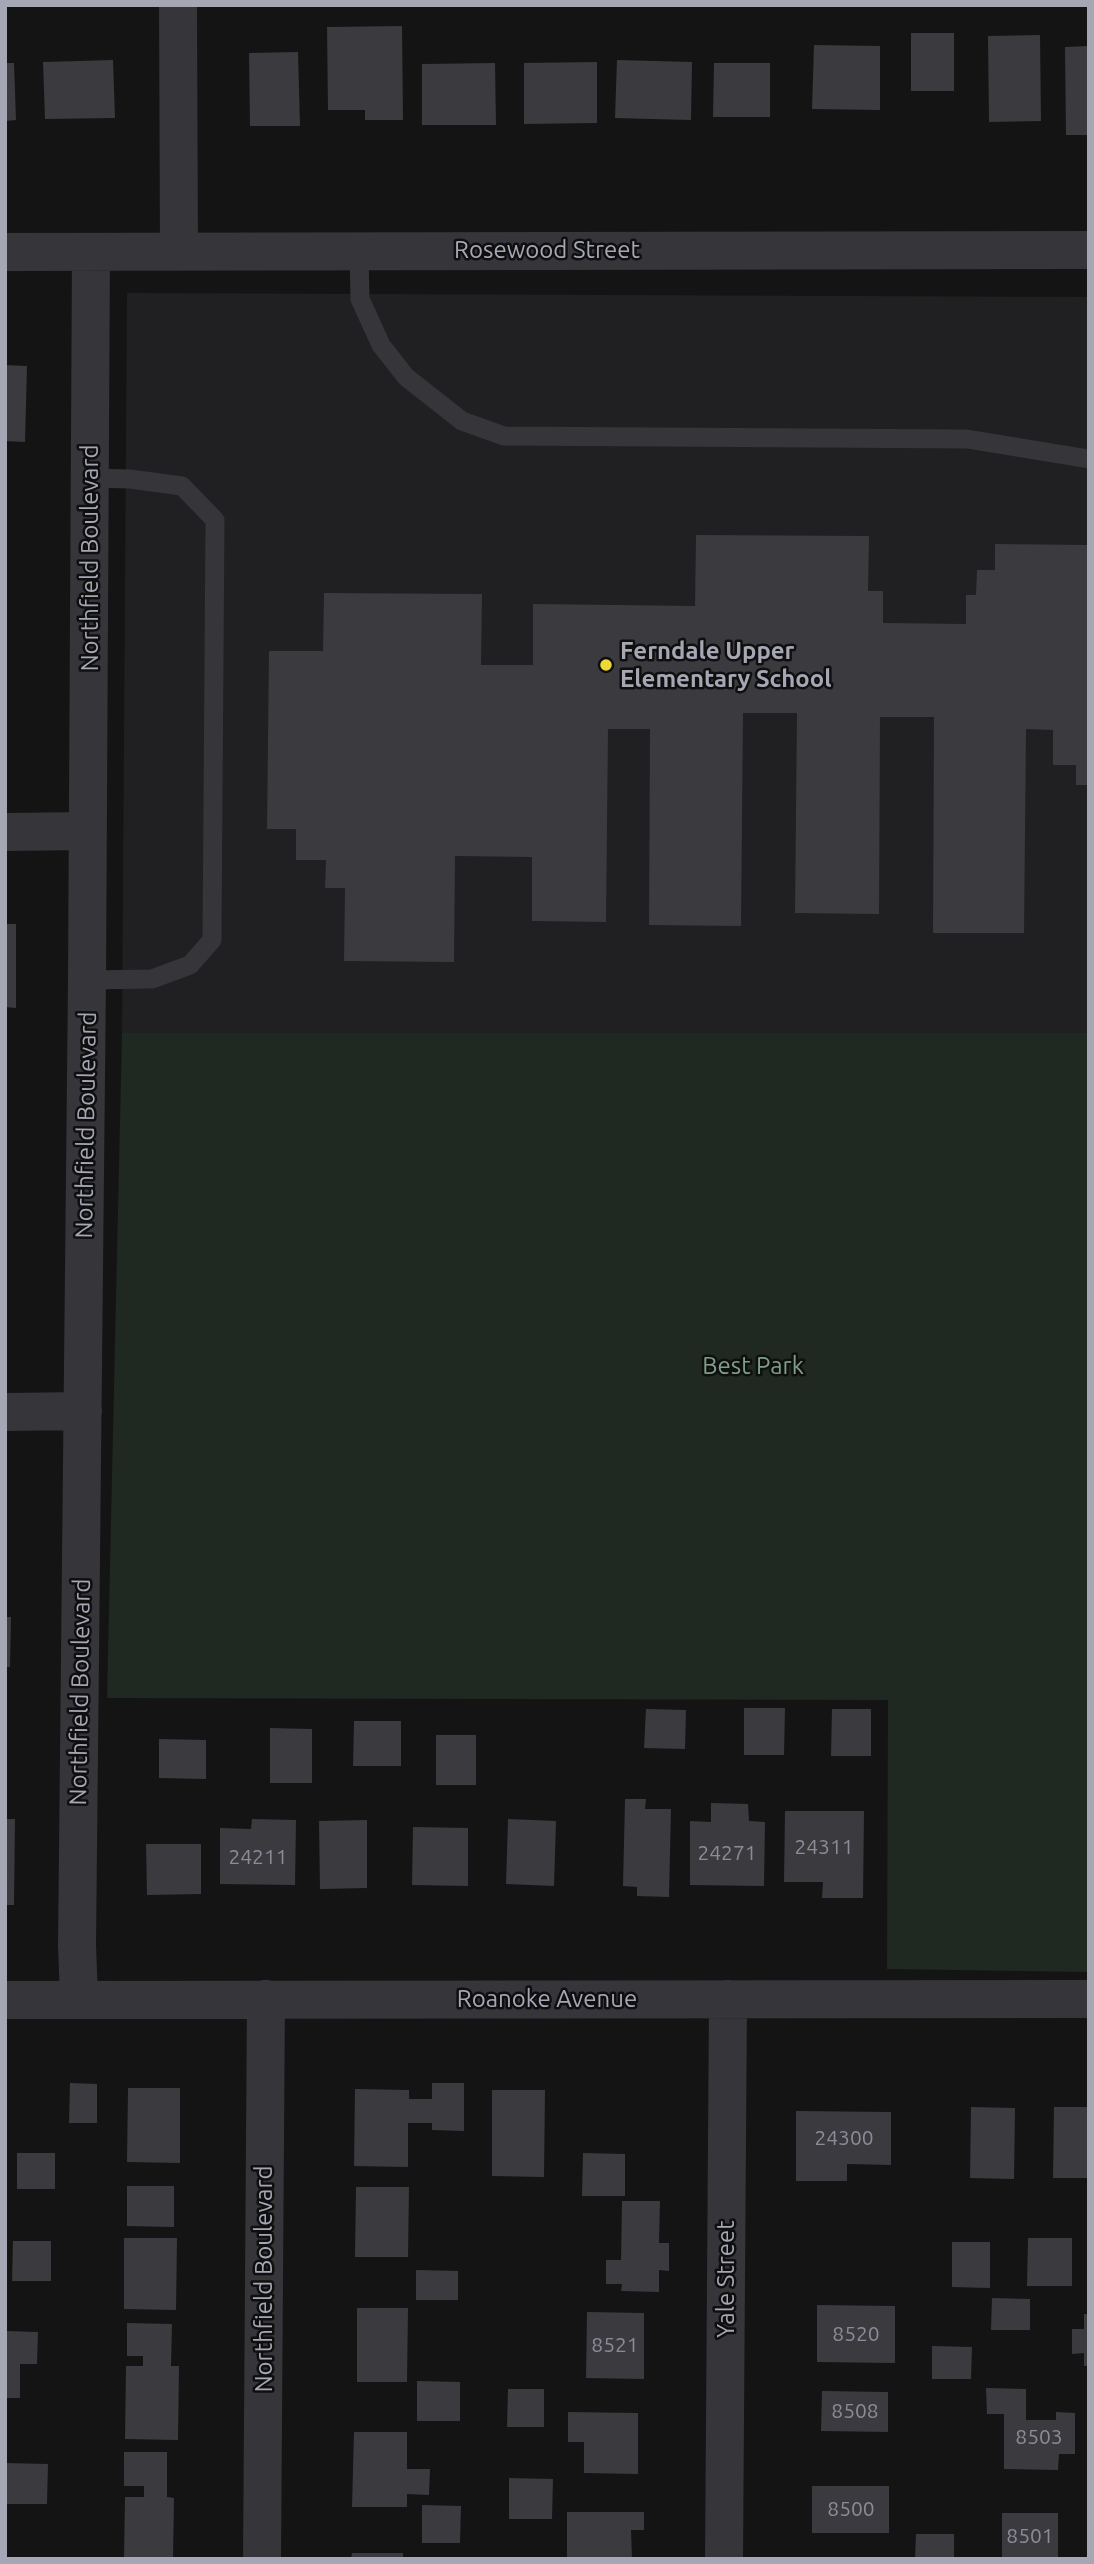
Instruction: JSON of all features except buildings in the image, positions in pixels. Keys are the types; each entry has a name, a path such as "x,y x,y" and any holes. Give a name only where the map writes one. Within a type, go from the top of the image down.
{"street":[{"path":"178,5 178,251"},
{"name":"Rosewood Street","path":"5,252 1089,250"},
{"name":"Northfield Boulevard","path":"79,1998 92,252"},
{"path":"5,832 88,831"},
{"path":"5,1412 83,1411"},
{"name":"Northfield Boulevard","path":"262,2559 266,1999"},
{"name":"Yale Street","path":"724,2559 729,1999"},
{"name":"Roanoke Avenue","path":"5,2000 1089,1999"}],"lane":[{"path":"359,251 360,299 381,345 406,377 462,421 504,436 967,439 1089,459"},
{"path":"87,980 152,979 190,965 212,940 215,520 181,486 130,479 91,478"}],"shaded area":[{"name":"Ferndale Upper Elementary School","path":"127,293 1089,297 1089,1033 122,1033"}],"green space":[{"name":"Best Park","path":"122,1033 1089,1033 1089,1972 887,1969 888,1700 107,1698"}],"place":[{"name":"Ferndale Upper Elementary School","path":"606,665"}]}
